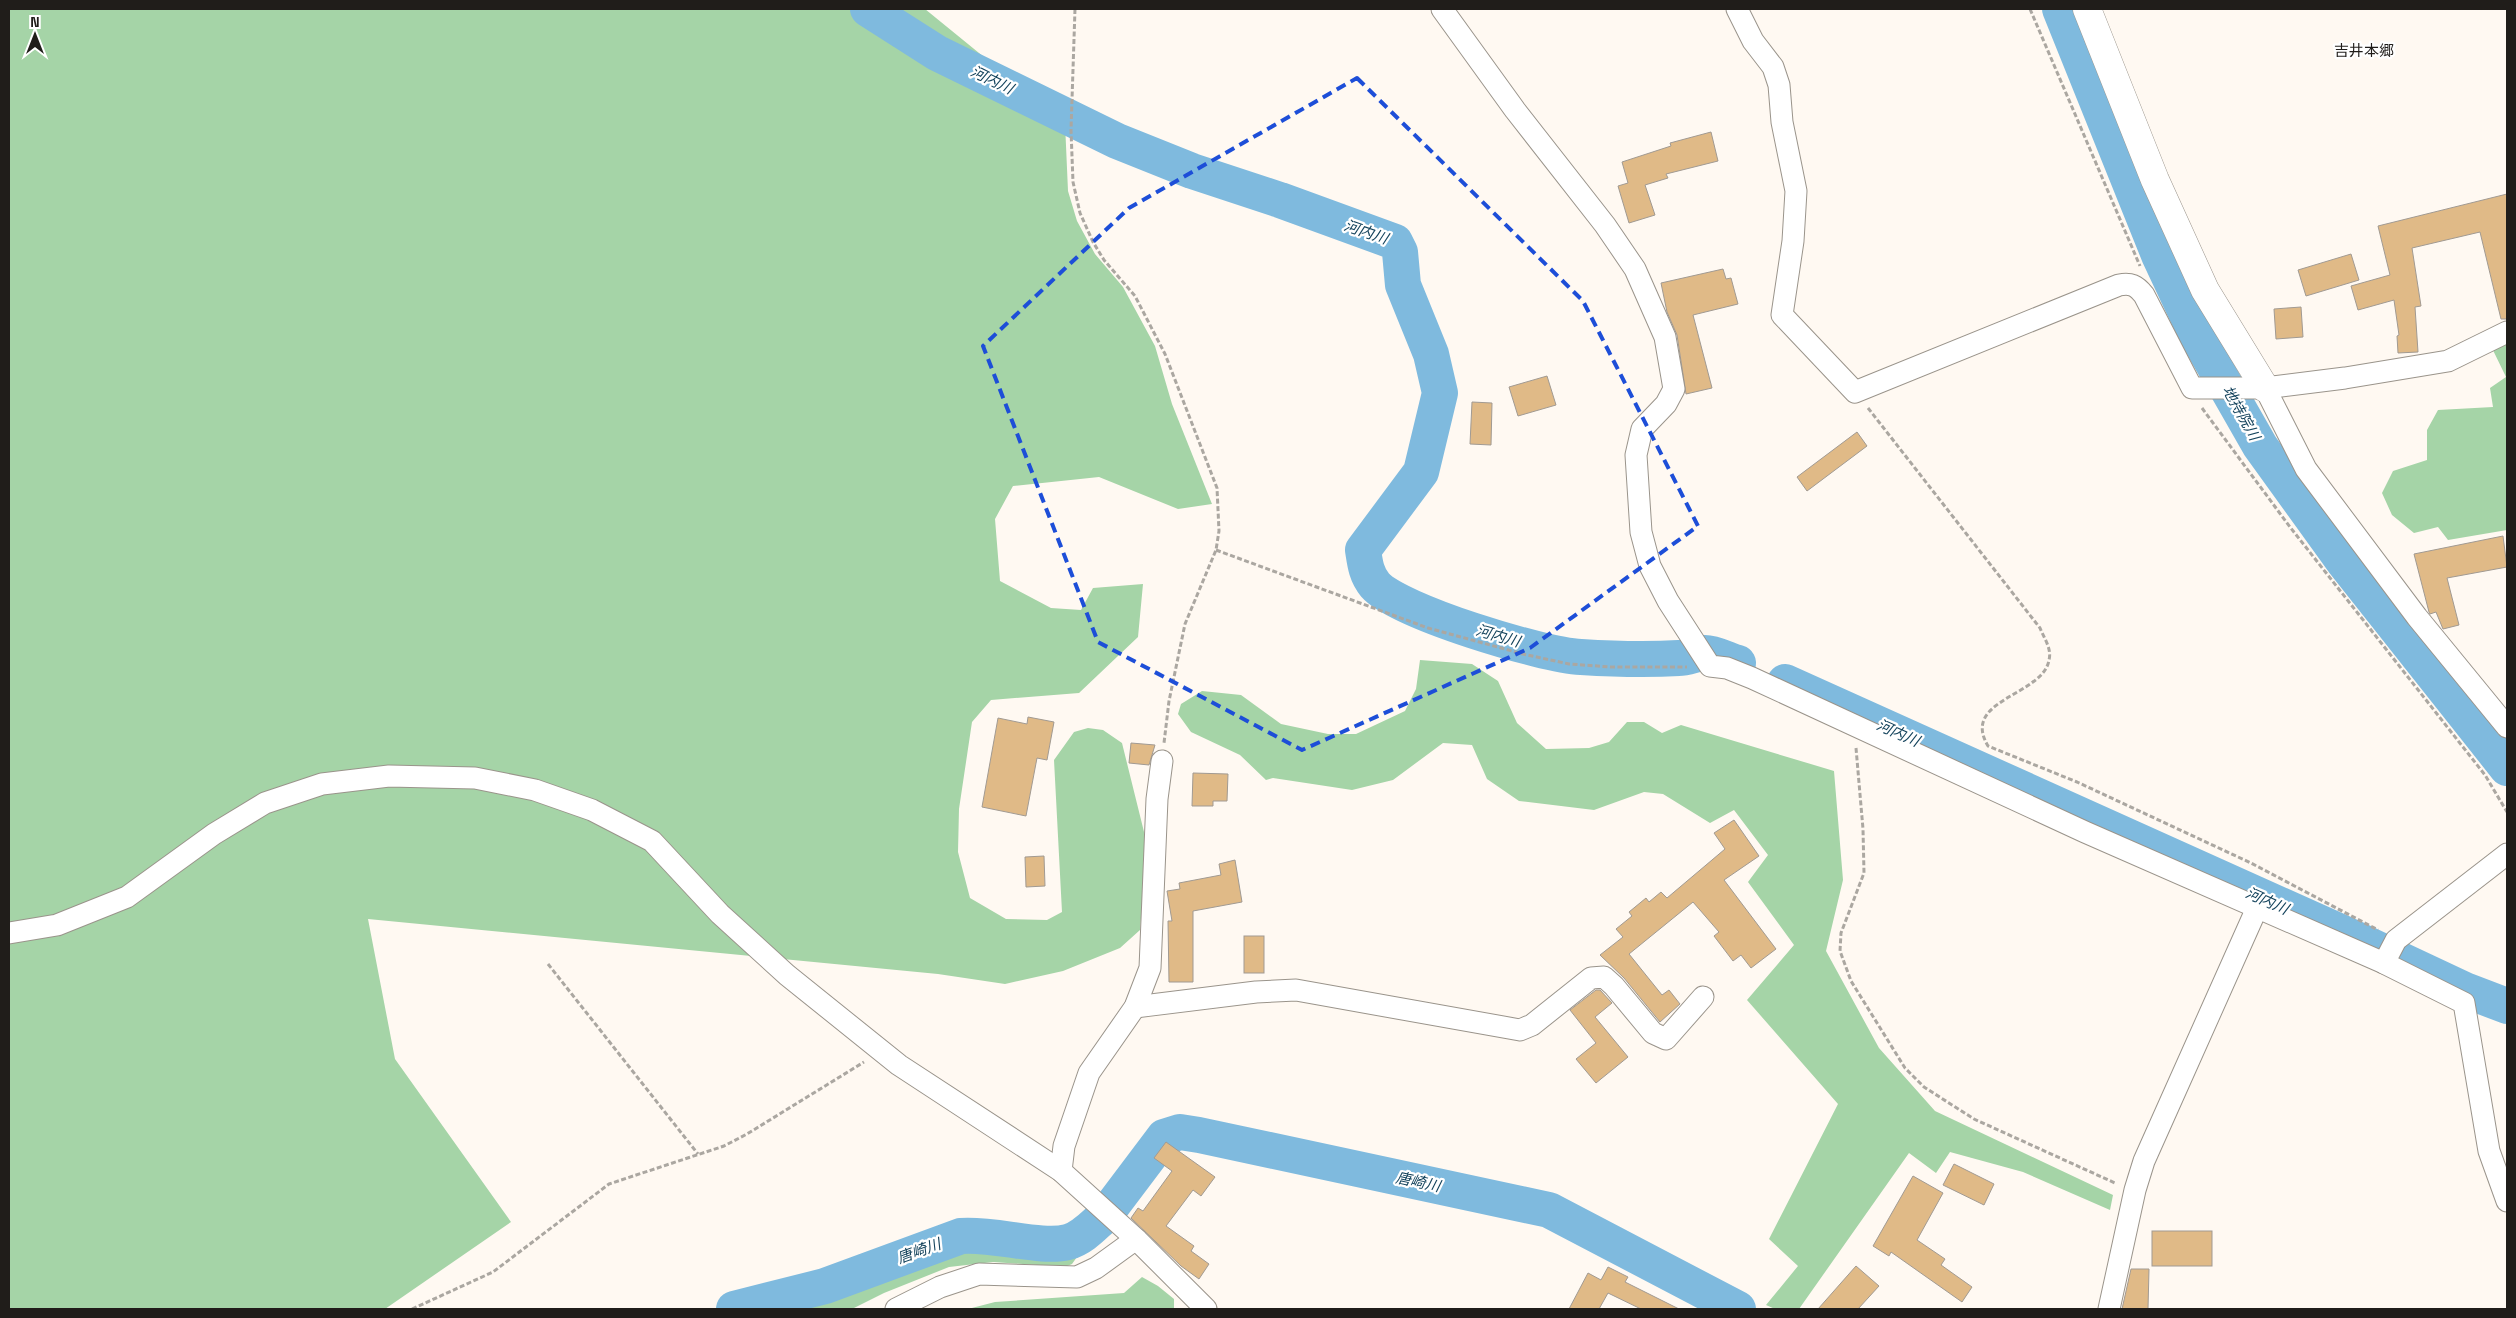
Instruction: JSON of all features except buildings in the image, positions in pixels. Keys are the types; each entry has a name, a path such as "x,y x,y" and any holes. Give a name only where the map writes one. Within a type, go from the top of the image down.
{"street":[{"path":"1442,9 1515,110 1605,225 1635,269 1665,337 1674,389 1666,404 1642,429 1636,455 1641,532 1654,574 1668,601 1706,658 1853,724 2084,832 2384,963 2464,1003 2489,1150 2507,1201"},
{"path":"1737,9 1753,41 1772,67 1779,85 1782,122 1796,191 1793,241 1782,315 1855,392 2119,285 2130,283 2138,287 2192,388 2265,388 2345,378 2448,361 2507,332"},
{"path":"2088,9 2155,180 2205,290 2265,388 2306,469 2417,617 2507,727"},
{"path":"1061,1171 1064,1146 1089,1072 1135,1007 1150,968 1157,799 1162,761"},
{"path":"9,932 58,925 127,898 214,834 265,803 322,784 389,776 476,778 535,790 592,810 652,842 720,914 788,976 899,1065 1061,1171 1136,1239 1206,1309"},
{"path":"2384,963 2396,940 2507,854"},
{"path":"2109,1309 2135,1190 2144,1161 2257,908"},
{"path":"1135,1007 1256,992 1296,990 1520,1030 1532,1025 1591,978 1604,977 1614,986 1654,1034 1666,1039 1702,997"},
{"path":"896,1309 940,1287 979,1274 1077,1277 1096,1268 1136,1239"}],"path":[{"path":"1075,9 1071,130 1073,182 1080,212 1093,242 1104,260 1135,296 1165,354 1217,488 1219,531 1216,550 1185,624 1170,701 1162,761"},
{"path":"2030,9 2142,271 2138,287"},
{"path":"2192,388 2199,403 2246,469 2479,768 2507,812"},
{"path":"1855,392 2040,628 2049,650 2049,662 2040,676 1993,708 1982,722 1981,735 1988,746 2077,782 2251,863 2396,940"},
{"path":"1216,550 1428,628 1523,654 1569,664 1611,668 1658,669 1706,658"},
{"path":"1853,724 1863,829 1864,873 1841,933 1840,951 1851,981 1905,1068 1924,1087 1974,1119 2101,1177 2135,1190"},
{"path":"548,964 698,1154"},
{"path":"412,1309 493,1272 608,1184 724,1146 747,1134 882,1051"}],"highlighted area":[{"path":"1357,78 1583,301 1698,526 1530,648 1302,750 1098,642 983,346 1129,208"}],"green space":[{"path":"9,9 925,9 1065,123 1068,191 1077,221 1095,254 1123,287 1155,346 1172,404 1212,504 1178,509 1099,477 1013,486 995,519 1000,581 1051,608 1081,610 1093,588 1143,584 1138,637 1079,693 991,700 972,722 959,809 958,852 970,898 1006,919 1047,920 1062,912 1054,760 1074,732 1088,728 1103,730 1122,743 1147,844 1140,930 1120,948 1063,971 1005,984 938,974 368,919 395,1059 511,1222 385,1309 9,1309"},
{"path":"2507,338 2507,530 2448,540 2438,527 2414,533 2392,515 2382,493 2393,471 2427,460 2427,430 2438,410 2493,407 2490,388 2506,377 2490,344"},
{"path":"1420,660 1472,664 1498,681 1517,723 1546,749 1589,748 1609,742 1627,722 1644,722 1662,733 1681,725 1834,771 1843,880 1826,951 1879,1048 1935,1111 2113,1195 2110,1210 2023,1172 1950,1152 1936,1173 1909,1153 1799,1309 1775,1309 1766,1305 1798,1266 1769,1239 1838,1104 1747,1000 1794,945 1748,882 1768,855 1734,810 1710,823 1663,794 1644,792 1594,810 1519,801 1487,779 1472,745 1443,743 1393,780 1352,790 1273,778 1266,780 1240,755 1191,732 1178,714 1181,704 1202,691 1241,695 1281,724 1328,734 1356,734 1405,711 1416,689"},
{"path":"987,1242 1068,1247 1075,1250 1077,1257 1072,1264 1065,1267 993,1262 949,1267 884,1293 852,1309 754,1309 822,1292 956,1243"},
{"path":"1142,1277 1158,1286 1174,1299 1174,1309 968,1309 995,1302 1124,1293"}],"waterway":[{"name":"河内川","path":"868,9 937,53 1117,141 1192,171 1280,200 1395,242 1400,252 1403,285 1431,354 1440,393 1421,472 1363,550 1366,568 1370,577 1375,585 1389,596 1440,619 1472,630 1536,649 1562,654 1593,658 1655,659 1682,658 1709,653 1738,663"},
{"name":"地持院川","path":"2060,9 2159,255 2196,334 2260,446 2343,561 2507,768"},
{"name":"河内川","path":"1785,682 2465,990 2507,1006"},
{"name":"唐崎川","path":"1112,1206 1164,1137 1180,1132 1199,1135 1549,1210 1738,1309"},
{"name":"唐崎川","path":"734,1309 825,1286 961,1236 1057,1244 1078,1238 1102,1218"}],"district":[{"name":"吉井本郷","path":"2364,51"}]}
